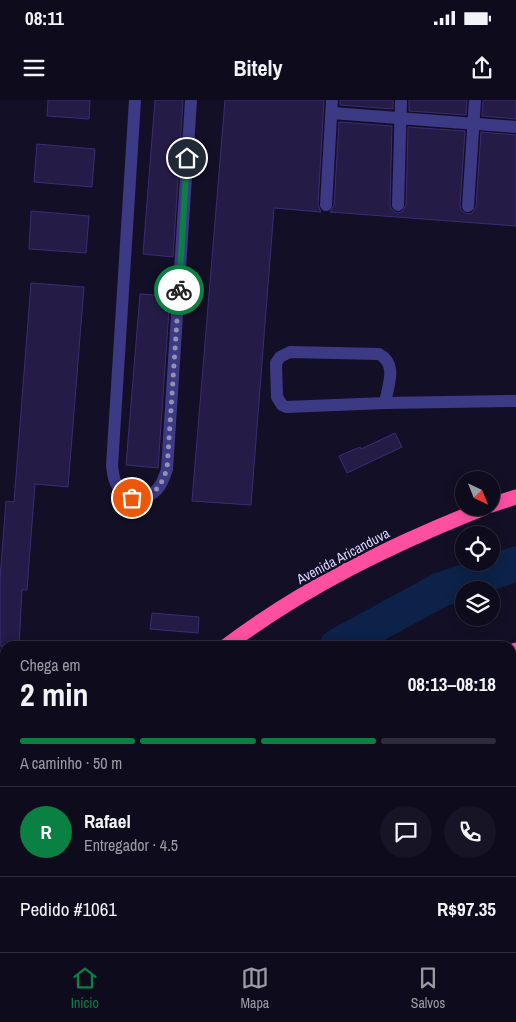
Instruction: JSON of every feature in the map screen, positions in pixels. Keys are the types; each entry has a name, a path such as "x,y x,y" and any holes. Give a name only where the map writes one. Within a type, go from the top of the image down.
{"highway":[{"path":"500,501 516,497"},
{"name":"Avenida Aricanduva","path":"234,641 322,583 422,532 463,516"}],"street":[{"path":"135,100 112,466 113,477 117,486 132,498 143,498 152,493 159,487 167,469 191,100"},
{"path":"398,205 401,100"},
{"path":"468,206 475,100"},
{"path":"326,205 332,106 400,118 516,127"},
{"path":"385,402 391,367 388,361 379,354 290,352 280,357 276,363 277,397 282,405 286,407 385,402 516,401"}],"building":[{"path":"48,100 90,100 89,119 47,116"},
{"path":"155,100 183,100 173,257 143,254"},
{"path":"225,100 324,100 318,205 321,212 274,208 251,505 192,501"},
{"path":"340,100 393,100 393,109 340,105"},
{"path":"409,100 467,100 466,115 409,111"},
{"path":"483,100 516,100 516,119 482,116"},
{"path":"339,122 392,126 390,205 391,209 397,213 402,212 406,205 408,127 465,131 460,205 461,210 467,214 472,213 476,207 481,132 516,135 516,226 330,212 334,205"},
{"path":"37,144 95,149 92,187 34,182"},
{"path":"31,211 89,216 86,253 29,249"},
{"path":"31,283 84,287 68,487 35,484 27,590 22,590 19,641 0,641 0,578 6,501 14,502"},
{"path":"140,294 170,296 158,468 126,465"},
{"path":"395,433 402,447 347,473 339,456 360,447 361,449"},
{"path":"152,613 199,617 198,633 150,629"}],"waterway":[{"path":"346,641 440,590 516,564"}],"way so far":[{"path":"132,498 143,498 152,493 159,487 167,469 179,290"}],"route":[{"path":"179,290 187,158"}]}
